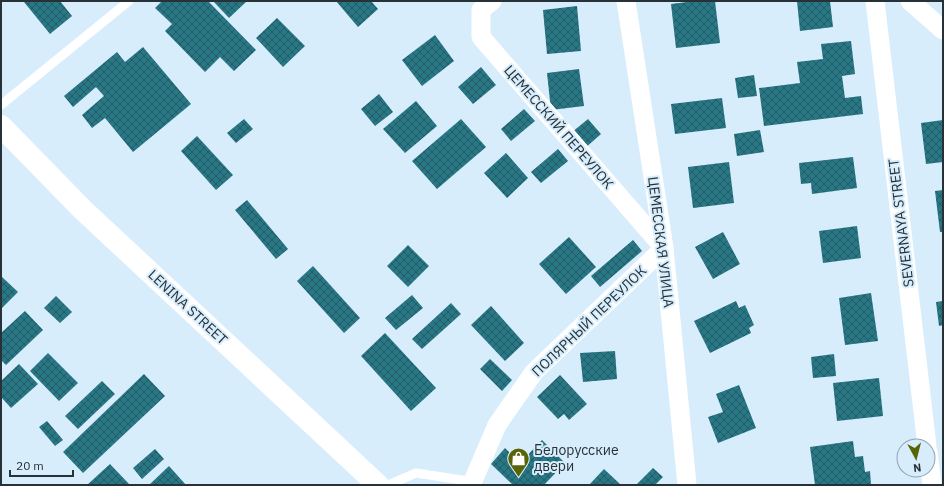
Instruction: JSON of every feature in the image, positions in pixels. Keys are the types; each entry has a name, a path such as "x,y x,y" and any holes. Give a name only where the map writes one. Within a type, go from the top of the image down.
{"highway":[{"name":"LENINA STREET","path":"1,126 82,209 378,485"}],"street":[{"name":"ЦЕМЕССКИЙ ПЕРЕУЛОК","path":"492,1 481,10 481,36 664,248"},
{"name":"ЦЕМЕССКАЯ УЛИЦА","path":"626,1 664,248 687,485"},
{"name":"SEVERNAYA STREET","path":"875,1 926,438"},
{"path":"910,1 943,30"},
{"name":"ПОЛЯРНЫЙ ПЕРЕУЛОК","path":"477,483 497,425 534,372 664,248"}],"lane":[{"path":"1,105 129,1"},
{"path":"388,485 416,472 477,483"}],"building":[{"path":"60,1 72,16 50,34 24,2"},
{"path":"162,1 208,1 256,50 234,71 220,57 205,72 165,31 172,24 155,8"},
{"path":"213,1 247,1 229,18"},
{"path":"336,1 371,1 378,9 358,27"},
{"path":"695,1 715,1 720,43 676,48 671,4"},
{"path":"797,1 830,1 833,27 800,31"},
{"path":"577,6 581,51 547,54 543,10"},
{"path":"277,18 305,46 283,67 256,38"},
{"path":"435,35 454,61 422,86 402,60"},
{"path":"851,41 855,74 842,76 845,98 861,96 863,114 764,126 759,88 800,83 797,62 823,59 821,44"},
{"path":"143,47 191,104 133,152 105,118 92,128 82,115 104,96 96,87 73,107 64,96 117,52 125,62"},
{"path":"481,67 496,85 473,104 458,87"},
{"path":"579,69 584,106 551,110 547,73"},
{"path":"754,75 757,96 738,98 735,78"},
{"path":"379,94 393,112 375,126 361,109"},
{"path":"722,98 726,128 675,134 671,104"},
{"path":"416,101 437,126 405,153 383,129"},
{"path":"524,109 535,121 511,141 501,129"},
{"path":"244,119 253,129 236,143 227,133"},
{"path":"461,119 486,147 437,189 412,161"},
{"path":"588,119 601,134 584,149 571,133"},
{"path":"943,120 943,162 926,164 921,123"},
{"path":"760,130 764,152 737,156 734,134"},
{"path":"197,136 233,175 216,190 181,151"},
{"path":"558,149 568,161 541,183 531,172"},
{"path":"506,153 528,178 507,198 484,173"},
{"path":"853,157 857,188 812,194 811,183 801,184 799,163"},
{"path":"729,162 734,203 693,208 688,167"},
{"path":"943,190 943,232 940,232 935,191"},
{"path":"247,200 288,249 276,259 235,210"},
{"path":"857,226 861,258 823,263 819,231"},
{"path":"723,232 740,264 713,279 695,247"},
{"path":"569,237 596,267 566,294 539,264"},
{"path":"633,240 642,251 600,287 591,276"},
{"path":"408,245 429,266 408,287 387,266"},
{"path":"313,266 360,318 344,333 297,281"},
{"path":"1,276 18,292 1,309"},
{"path":"871,293 878,341 845,345 839,298"},
{"path":"412,295 423,308 396,330 385,318"},
{"path":"56,296 72,312 60,323 44,308"},
{"path":"736,301 739,308 745,305 754,325 749,328 751,333 710,353 694,321"},
{"path":"943,301 943,325 939,326 936,302"},
{"path":"451,303 461,314 422,349 412,339"},
{"path":"491,306 524,343 505,361 471,325"},
{"path":"25,311 43,330 6,365 1,360 1,333"},
{"path":"385,333 436,388 411,411 361,356"},
{"path":"615,351 617,379 583,382 580,353"},
{"path":"48,353 78,383 59,401 30,371"},
{"path":"834,354 836,376 813,378 811,357"},
{"path":"490,359 512,380 502,391 480,369"},
{"path":"19,364 38,384 11,408 1,397 1,381"},
{"path":"144,374 165,396 83,473 63,452"},
{"path":"560,375 587,404 569,420 564,414 558,419 537,397"},
{"path":"879,378 883,416 837,421 833,383"},
{"path":"102,381 115,394 78,429 65,416"},
{"path":"739,385 756,428 718,443 708,417 723,412 716,394"},
{"path":"47,421 63,440 55,446 39,427"},
{"path":"542,440 565,463 544,485 513,485 491,464 505,448 520,463"},
{"path":"853,441 855,457 863,456 865,472 870,471 871,485 815,485 810,447"},
{"path":"155,449 164,459 142,479 133,468"},
{"path":"110,464 129,484 87,485"},
{"path":"169,466 186,485 149,485"},
{"path":"653,468 663,477 655,485 636,485"},
{"path":"604,469 621,485 589,485"}],"place":[{"name":"Белорусские двери","path":"519,478"}]}
